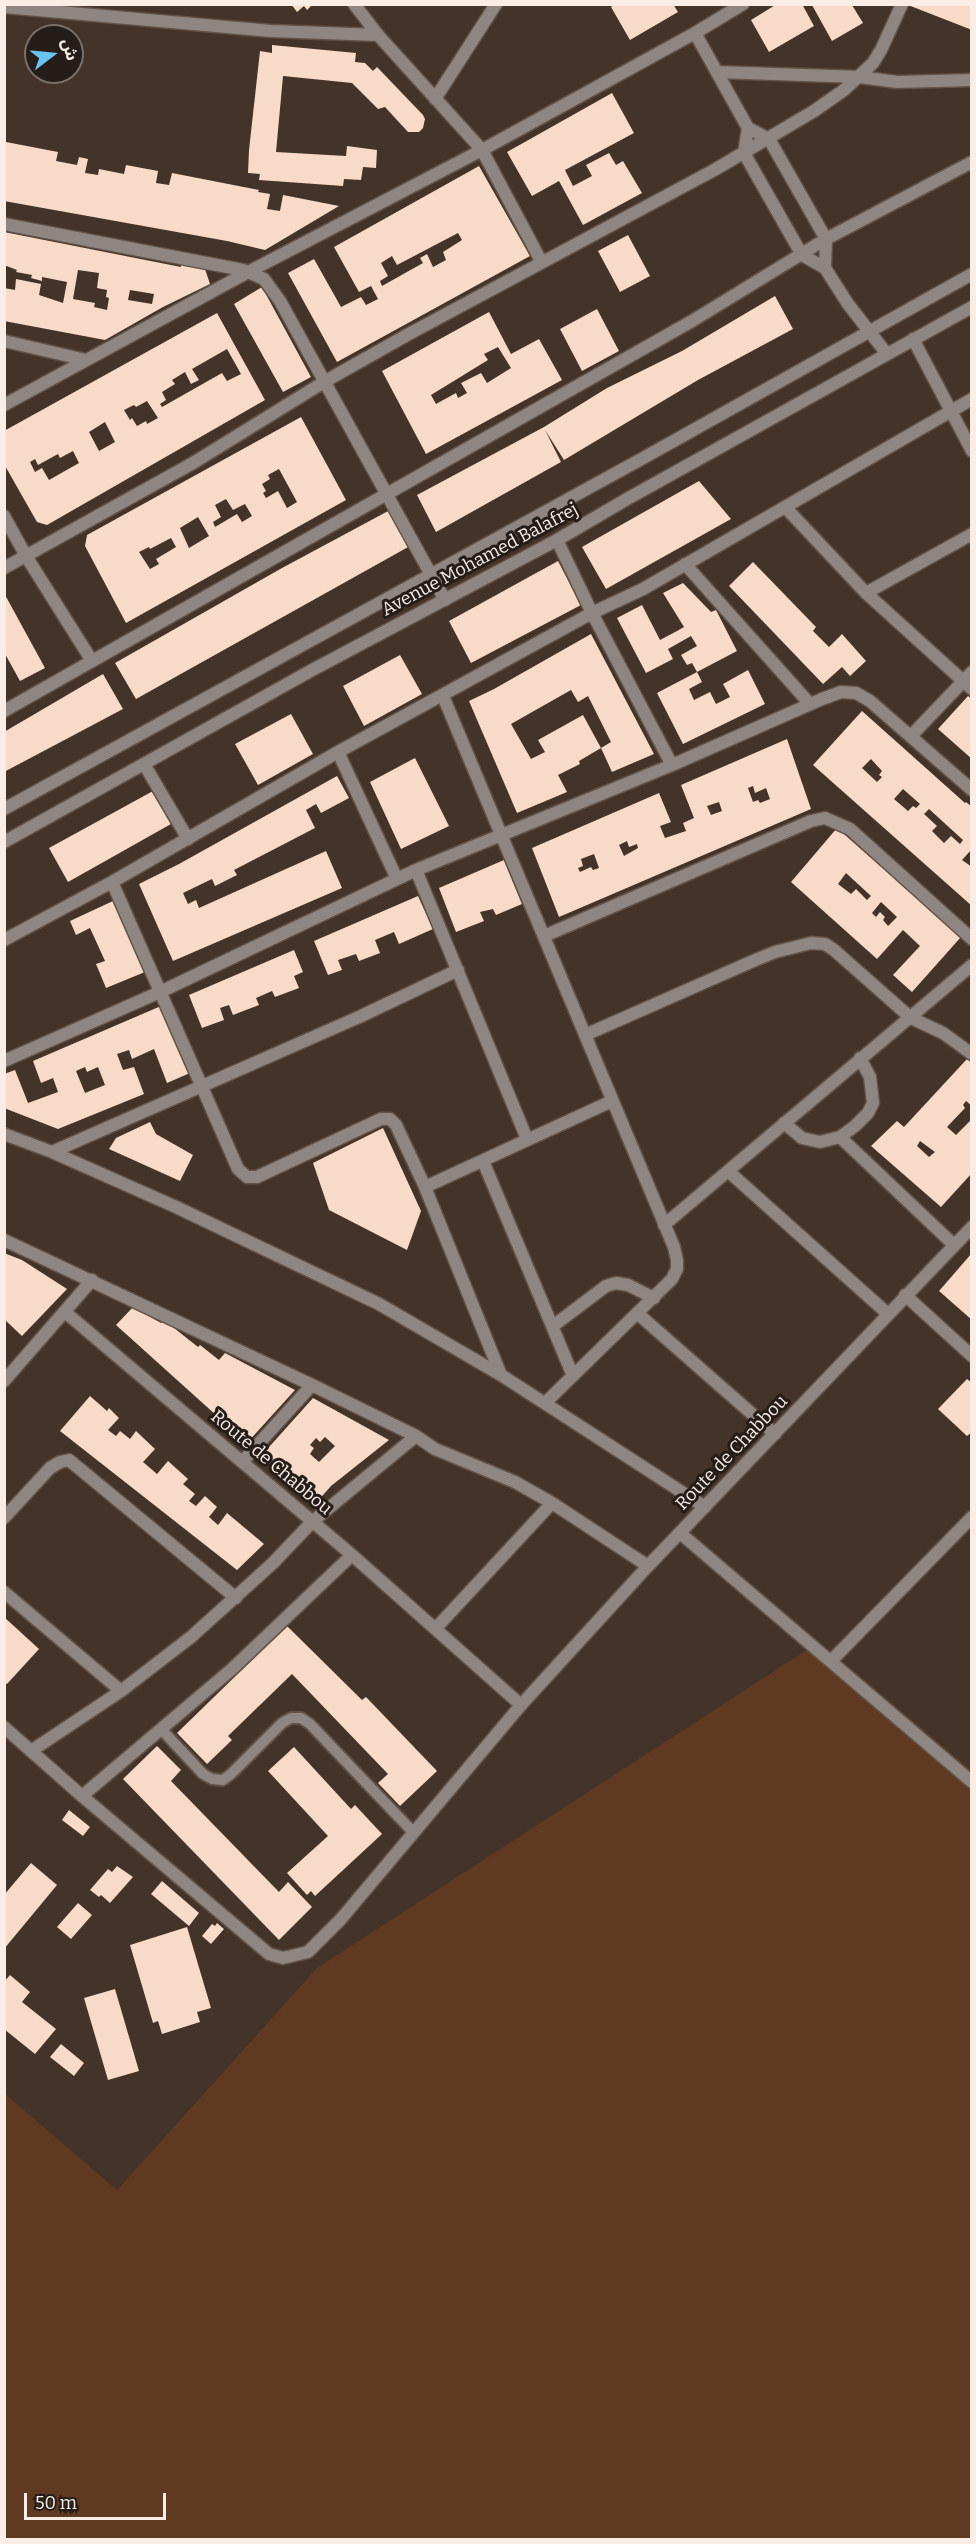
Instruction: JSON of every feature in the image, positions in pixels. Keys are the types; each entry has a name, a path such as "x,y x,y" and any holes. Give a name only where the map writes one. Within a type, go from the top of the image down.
{"street":[{"path":"354,4 482,150 541,261"},
{"path":"435,99 496,4"},
{"path":"4,405 482,150 696,33 743,4"},
{"path":"4,568 193,463 324,382 541,261 744,153 814,111 860,76 881,50 902,4"},
{"path":"4,7 271,31 378,34"},
{"path":"696,33 748,128 769,139 826,239 825,268"},
{"path":"717,72 860,76 897,82 972,80"},
{"path":"748,128 744,153 802,255 825,268 843,297 887,354"},
{"path":"4,711 692,321 826,239 972,162"},
{"path":"4,224 250,272 264,279 445,600"},
{"name":"Avenue Mohamed Balafrej","path":"4,809 730,410 972,274"},
{"name":"Avenue Mohamed Balafrej","path":"4,842 314,669 557,540 972,307"},
{"path":"913,339 972,451"},
{"path":"4,341 86,360"},
{"path":"4,940 112,882 338,752 592,614 643,589 951,409 972,399"},
{"path":"785,507 866,593 969,681 911,736"},
{"path":"4,516 26,556 92,661"},
{"path":"866,593 972,534"},
{"path":"557,540 592,614 672,765"},
{"path":"685,564 810,704"},
{"path":"4,1061 160,992 416,870 672,765 842,692 856,693 870,700 972,790"},
{"path":"443,696 674,1247 677,1269 672,1279 544,1403"},
{"path":"338,752 398,879"},
{"path":"144,764 188,839"},
{"path":"544,936 811,821 825,818 850,829 972,939"},
{"path":"416,870 527,1139"},
{"path":"112,882 238,1169 247,1177 257,1177 386,1118 390,1119 396,1125 425,1187 501,1375"},
{"path":"585,1035 775,952 811,944 825,944 911,1018 943,1033 972,1054"},
{"path":"664,1225 972,964"},
{"path":"52,1152 458,970"},
{"path":"784,1123 794,1134 811,1141 828,1141 840,1137 868,1113 873,1103 870,1077 860,1058"},
{"path":"425,1187 612,1101"},
{"path":"4,1134 52,1152 244,1239 379,1304 501,1375 705,1507"},
{"path":"840,1137 954,1245"},
{"path":"483,1161 573,1376"},
{"path":"728,1171 888,1314"},
{"name":"Route de Chabbou","path":"82,1796 270,1954 283,1958 308,1952 341,1919 521,1705 648,1566 972,1227"},
{"path":"4,1240 312,1385 416,1436 435,1449 489,1470 552,1503 648,1566"},
{"path":"7,1373 92,1280"},
{"path":"553,1326 606,1286 616,1283 628,1285 654,1298"},
{"path":"905,1295 972,1356"},
{"name":"Route de Chabbou","path":"65,1312 352,1555 521,1705"},
{"path":"637,1313 775,1434"},
{"path":"242,1462 312,1385"},
{"path":"31,1751 121,1691 191,1637 236,1598 312,1522 416,1436"},
{"path":"4,1518 50,1468 69,1460 236,1598"},
{"path":"436,1628 552,1503"},
{"path":"832,1660 972,1517"},
{"path":"681,1533 972,1782"},
{"path":"6,1731 82,1796 232,1669 352,1555"},
{"path":"4,1592 121,1691"}],"lane":[{"path":"162,1730 203,1774 212,1779 222,1780 282,1724 291,1718 301,1718 310,1724 413,1832"}],"shaded area":[{"path":"819,1642 971,1770 971,2539 5,2539 4,2093 117,2190 317,1968"}],"building":[{"path":"291,4 313,4 307,10 304,6 297,12"},
{"path":"615,4 673,4 678,12 630,40 611,7"},
{"path":"777,4 802,4 814,26 769,52 751,20"},
{"path":"972,4 972,30 908,5"},
{"path":"812,5 852,5 863,23 832,41"},
{"path":"272,45 356,53 355,62 365,63 373,71 377,67 423,115 425,119 423,128 419,132 408,132 385,107 378,109 352,83 283,76 276,152 346,156 347,146 377,150 376,168 363,167 361,180 344,179 343,186 259,180 260,174 248,173 249,150 260,51 272,53"},
{"path":"612,93 634,133 565,170 573,186 592,176 586,165 609,153 616,165 623,161 642,193 583,225 559,181 532,196 507,152"},
{"path":"6,142 58,152 56,161 77,165 79,157 88,159 85,173 98,175 99,169 124,174 126,165 158,171 156,183 169,185 172,173 259,190 258,192 270,194 267,209 280,211 283,195 339,206 265,250 227,241 4,201"},
{"path":"479,166 530,256 337,362 288,273 314,259 341,307 361,297 366,305 378,299 371,286 359,292 334,247","holes":["458,233 462,240 443,252 446,260 433,267 427,254 420,258 423,263 382,286 380,281 388,276 381,263 392,256 397,265"]},
{"path":"4,232 181,267 181,264 205,269 210,284 163,307 105,340 4,321 4,288 15,290 16,279 41,284 39,295 63,303 67,282 42,277 42,281 4,265","holes":["78,270 99,273 97,288 107,290 106,297 109,298 107,310 94,307 95,303 73,299","130,290 154,294 152,304 128,300"]},
{"path":"628,235 650,276 620,292 598,251"},
{"path":"262,287 311,377 283,392 234,304"},
{"path":"775,296 793,329 698,380 564,460 545,430 561,462 436,532 417,495 544,427 607,388 682,351"},
{"path":"597,309 619,351 582,371 560,329"},
{"path":"489,312 511,354 539,339 562,380 426,454 382,371","holes":["498,347 511,368 487,383 481,373 461,383 467,393 458,398 456,393 436,404 431,395 488,360 484,354"]},
{"path":"217,313 265,400 47,525 37,522 4,464 4,431","holes":["227,349 241,374 227,381 222,373 162,407 160,404 166,400 162,392 175,384 172,380 185,372 191,384 199,380 192,369","147,401 158,418 137,426 124,410 134,405 136,407","105,422 115,442 99,451 89,432","73,451 79,463 49,480 42,468 35,472 30,462 35,459 38,465 58,454 60,458"]},
{"path":"301,417 346,500 126,623 85,546 87,535","holes":["279,469 297,502 287,508 278,491 266,498 263,493 266,491 262,484 270,479 268,475","226,499 233,510 245,504 252,516 242,522 237,514 215,527 213,522 221,517 215,505","198,517 209,536 189,548 180,528","171,538 176,547 156,559 159,564 150,569 139,552 149,547 150,549"]},
{"path":"699,481 731,519 606,589 582,547"},
{"path":"390,510 410,546 136,699 115,663 282,568"},
{"path":"558,561 581,605 471,663 449,621"},
{"path":"753,562 816,627 813,631 829,647 842,634 866,661 850,676 842,667 823,684 729,586"},
{"path":"683,583 711,612 716,610 737,651 697,672 692,663 687,665 681,655 697,646 691,636 668,649 673,659 646,673 617,618 642,605 660,640 677,631 684,627 663,593"},
{"path":"4,593 45,668 20,681 4,652"},
{"path":"591,634 654,754 612,772 601,748 579,761 580,764 558,775 567,792 517,813 469,701","holes":["571,690 578,702 588,696 611,742 601,748 583,715 538,740 545,752 531,759 511,724"]},
{"path":"400,655 422,694 364,726 343,686"},
{"path":"748,670 765,704 683,744 657,693 697,672 702,682 689,689 694,700 710,692 716,704 730,697 723,684"},
{"path":"103,674 123,709 4,772 4,732"},
{"path":"968,696 972,699 972,759 938,729"},
{"path":"862,711 972,807 972,849 962,860 972,867 972,906 813,765","holes":["871,759 882,771 879,775 882,777 877,782 862,768","903,789 920,804 908,811 894,799","929,809 963,840 960,844 951,836 944,843 932,831 937,826 924,814"]},
{"path":"291,714 313,754 258,785 235,744"},
{"path":"787,739 811,809 559,917 532,848 659,793 671,822 660,826 665,838 686,831 683,823 694,818 681,785","holes":["753,786 755,793 766,788 770,799 760,803 758,800 753,802 748,788","719,802 722,811 711,815 707,806","627,841 629,847 637,844 638,848 624,856 619,845","594,854 599,868 593,870 591,867 580,872 578,868 583,866 581,859"]},
{"path":"415,758 449,826 401,849 370,782"},
{"path":"337,776 349,798 321,813 316,804 306,810 315,828 234,870 237,875 215,886 212,879 183,893 188,904 196,900 199,908 326,851 342,888 173,961 139,884"},
{"path":"153,791 171,824 68,882 49,848"},
{"path":"837,828 961,937 912,992 893,975 920,946 903,930 877,959 791,882","holes":["846,873 871,896 867,900 856,889 851,894 838,884","881,902 897,917 888,926 883,920 885,917 880,912 876,917 872,913"]},
{"path":"504,860 522,904 496,915 493,909 480,912 484,921 456,932 439,888"},
{"path":"418,896 433,929 399,944 394,932 375,940 380,953 359,961 356,954 338,960 342,970 328,975 314,941"},
{"path":"113,901 145,972 106,988 96,964 105,961 90,928 76,935 70,921"},
{"path":"294,950 303,972 294,976 299,988 275,997 272,991 256,998 259,1005 233,1015 229,1005 220,1008 224,1020 202,1028 189,995"},
{"path":"161,1006 190,1073 167,1083 154,1049 132,1059 129,1050 117,1054 123,1070 134,1067 144,1094 58,1129 4,1108 4,1074 15,1070 28,1103 58,1092 53,1078 41,1083 33,1061","holes":["85,1067 87,1072 98,1067 105,1085 85,1093 76,1071"]},
{"path":"967,1059 972,1063 972,1106 966,1101 963,1105 965,1108 947,1127 956,1135 972,1119 972,1173 941,1207 871,1146 897,1121 904,1127","holes":["920,1141 935,1152 929,1157 917,1146"]},
{"path":"150,1122 156,1134 193,1155 180,1181 109,1149 116,1138"},
{"path":"383,1128 421,1211 407,1250 329,1210 313,1163"},
{"path":"4,1253 22,1260 67,1289 22,1336 4,1319"},
{"path":"972,1253 972,1320 939,1291"},
{"path":"133,1307 161,1323 164,1320 198,1347 200,1345 219,1360 225,1353 295,1390 247,1443 116,1325"},
{"path":"967,1379 972,1383 972,1432 967,1436 938,1409"},
{"path":"90,1396 107,1411 109,1408 119,1418 108,1430 116,1436 120,1431 130,1439 136,1431 155,1449 143,1462 157,1474 168,1461 188,1479 183,1484 195,1494 189,1501 196,1506 205,1496 217,1507 209,1517 218,1525 227,1513 264,1544 237,1570 60,1431"},
{"path":"313,1398 389,1440 331,1486 316,1503 289,1477 287,1480 261,1456","holes":["325,1437 335,1446 319,1462 310,1454 314,1448 310,1445 316,1438 320,1442"]},
{"path":"4,1617 39,1649 7,1684 4,1682"},
{"path":"287,1626 362,1700 366,1697 437,1771 400,1806 378,1783 388,1774 292,1674 228,1736 232,1740 207,1764 177,1733"},
{"path":"157,1746 181,1770 171,1781 279,1892 288,1882 312,1907 279,1940 123,1779"},
{"path":"294,1747 351,1809 355,1805 382,1834 315,1896 311,1891 307,1895 287,1873 328,1836 268,1771"},
{"path":"69,1810 90,1827 83,1836 62,1820"},
{"path":"31,1863 57,1885 4,1949 4,1895"},
{"path":"117,1866 133,1877 110,1903 101,1895 99,1897 90,1890 108,1869 112,1872"},
{"path":"162,1881 199,1913 189,1926 151,1894"},
{"path":"78,1903 92,1915 71,1939 57,1927"},
{"path":"217,1923 224,1929 211,1944 202,1936 212,1924 215,1926"},
{"path":"187,1927 211,2008 197,2012 200,2022 162,2034 158,2021 153,2023 130,1945"},
{"path":"10,1975 30,1992 22,2002 56,2029 35,2054 4,2029 4,1982"},
{"path":"115,1989 139,2071 108,2080 84,1998"},
{"path":"61,2044 84,2063 74,2076 50,2057"}]}
